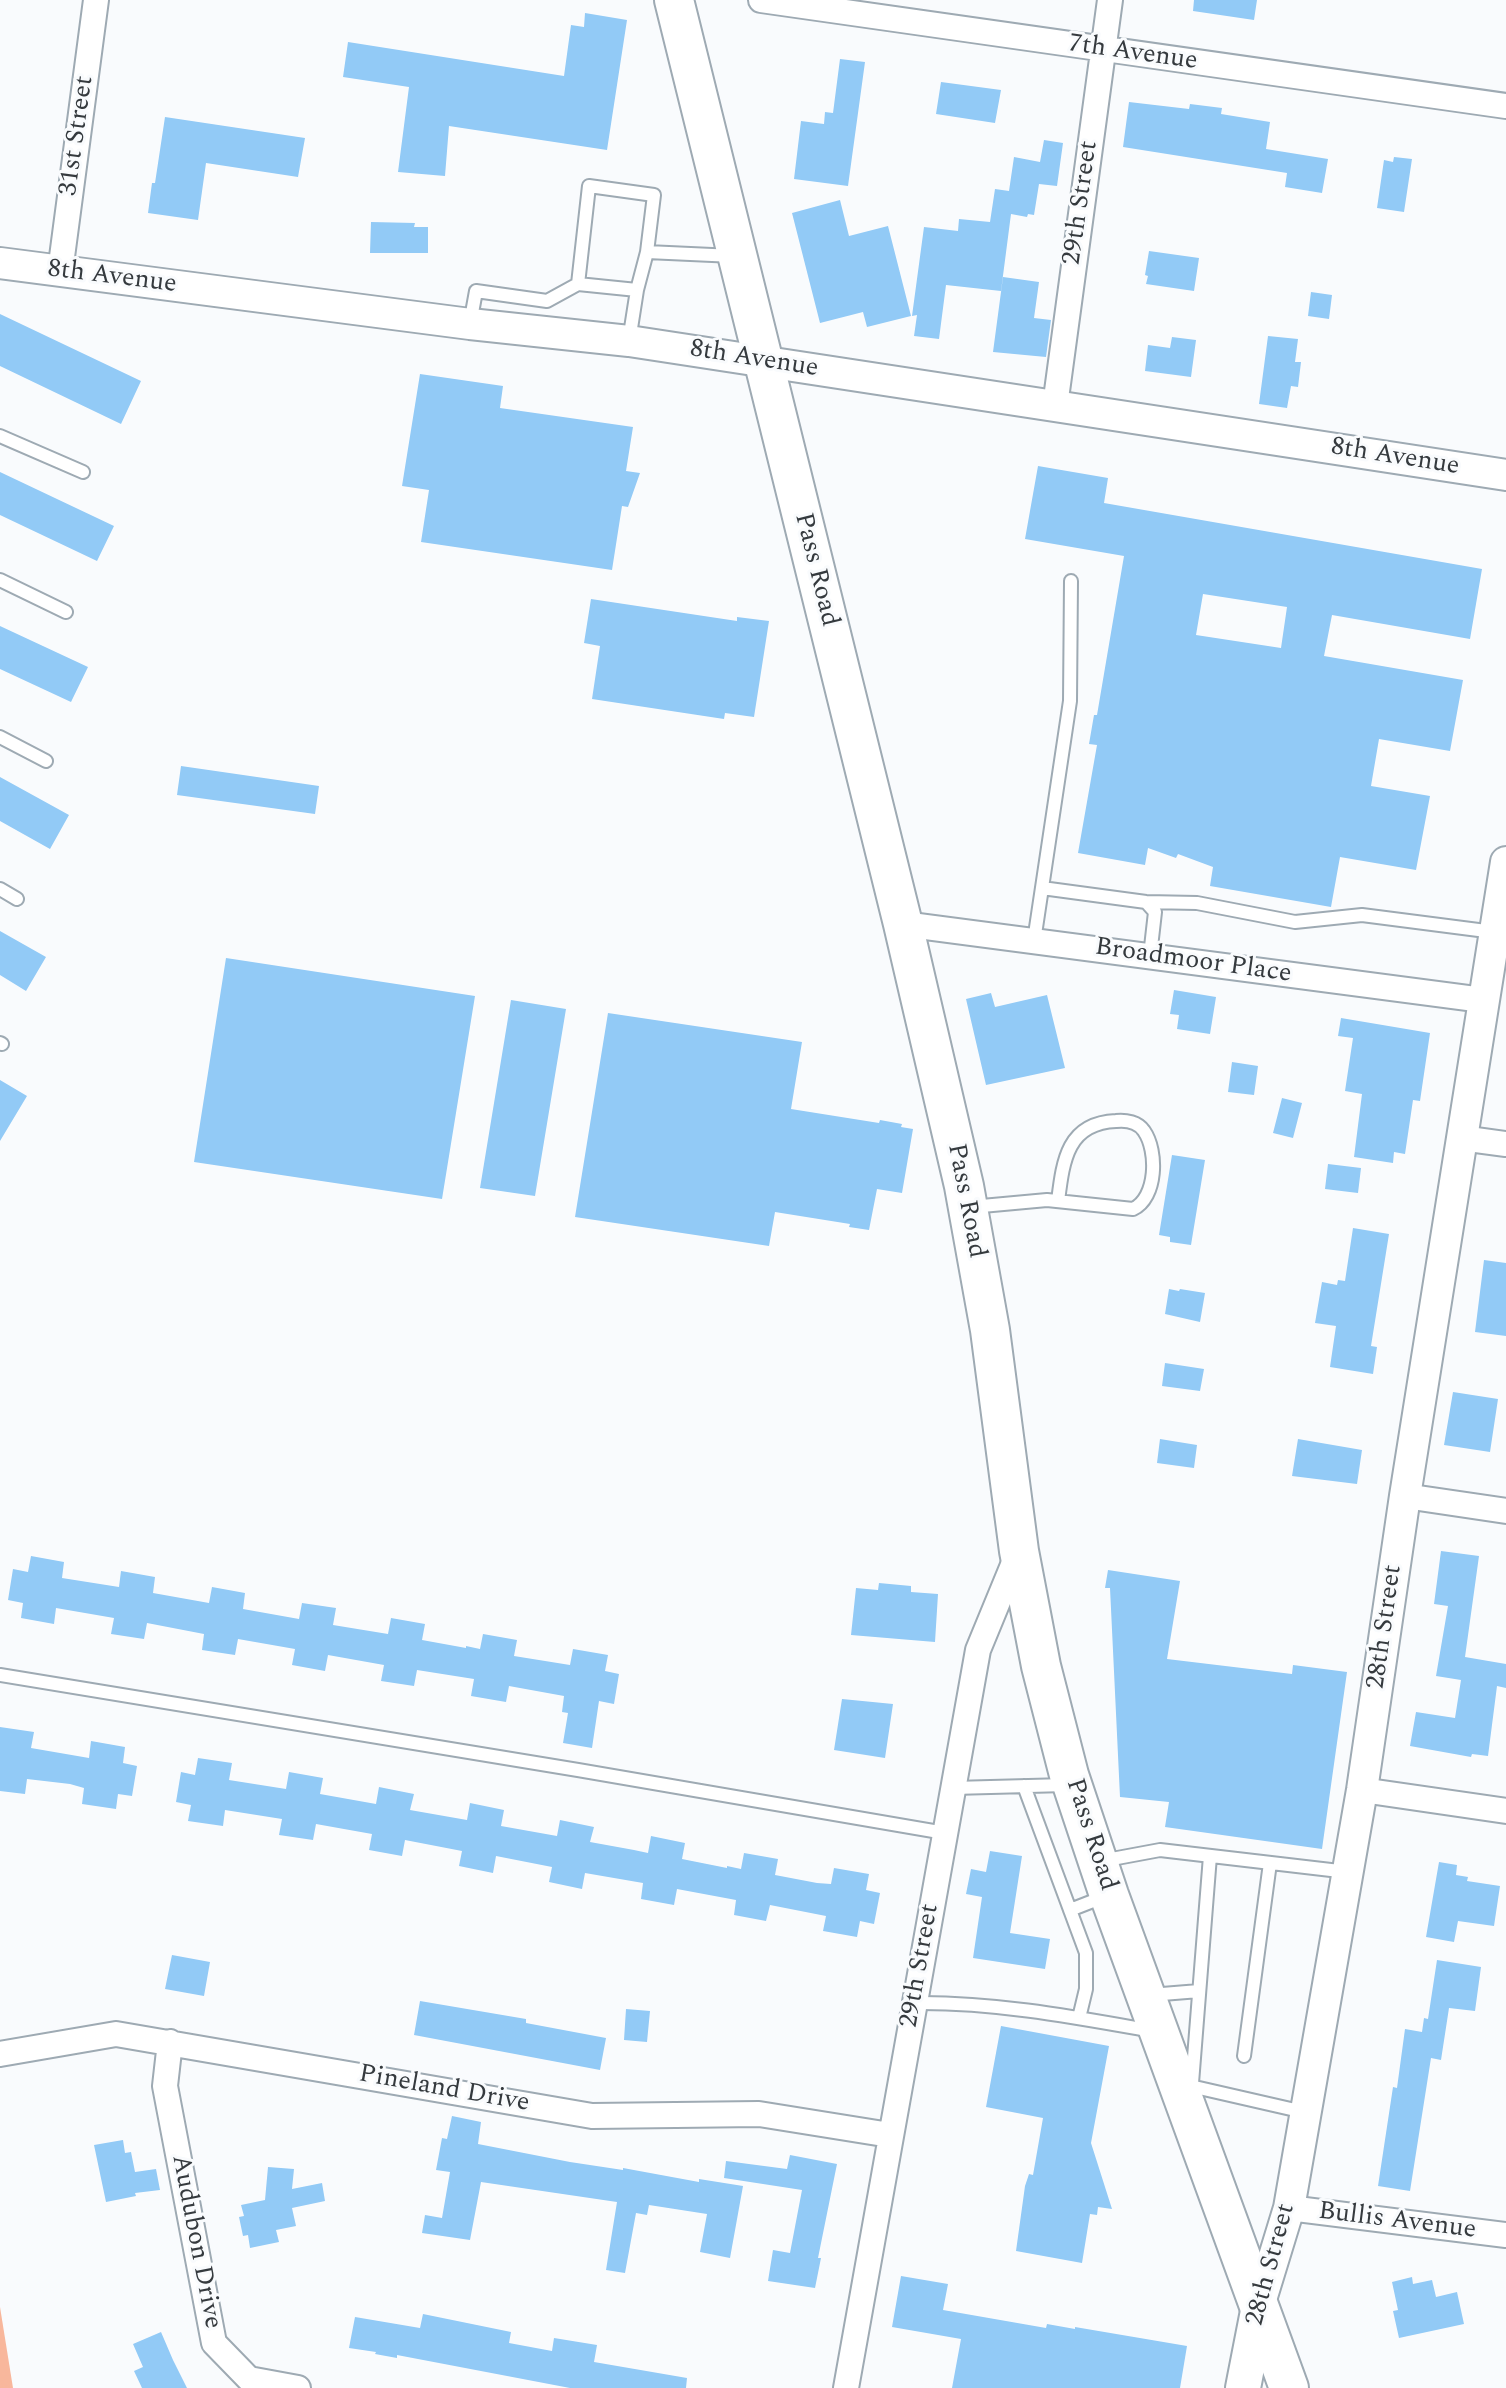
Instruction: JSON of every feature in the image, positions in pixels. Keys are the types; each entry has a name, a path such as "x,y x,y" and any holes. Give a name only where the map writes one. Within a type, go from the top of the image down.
{"main road":[{"name":"Pass Road","path":"674,0 903,924 967,1207 990,1330 1019,1551 1041,1666 1073,1785 1103,1878 1160,2032 1185,2085 1289,2388"},
{"name":"28th Street","path":"1243,2388 1259,2306"}],"street":[{"name":"31st Street","path":"60,272 96,0"},
{"name":"7th Avenue","path":"761,0 1506,106"},
{"name":"29th Street","path":"1055,406 1110,0"},
{"name":"8th Avenue","path":"0,263 470,324 629,341 1506,475"},
{"name":"28th Street","path":"1259,2306 1289,2208 1348,1872 1506,862"},
{"name":"Broadmoor Place","path":"903,924 1483,1000"},
{"path":"1461,1138 1506,1144"},
{"path":"1405,1496 1506,1511"},
{"name":"29th Street","path":"846,2388 978,1650 1019,1551"},
{"path":"1362,1790 1506,1811"},
{"name":"Pineland Drive","path":"0,2054 116,2034 592,2116 759,2114 890,2135"},
{"name":"Audubon Drive","path":"170,2042 165,2086 214,2343 249,2379 298,2388"},
{"name":"Bullis Avenue","path":"1289,2208 1506,2235"}],"lane":[{"path":"578,284 589,186 654,195 647,252 629,341"},
{"path":"647,252 737,256"},
{"path":"470,324 476,291 547,301 578,284 637,290"},
{"path":"0,436 83,472"},
{"path":"0,580 66,612"},
{"path":"1034,941 1070,701 1071,581"},
{"path":"0,737 46,761"},
{"path":"1042,888 1146,902 1197,903 1295,922 1362,915 1494,932"},
{"path":"0,889 17,899"},
{"path":"1146,902 1155,912 1150,956"},
{"path":"967,1207 1030,1201 1138,1207 1151,1182 1152,1151 1143,1130 1132,1122 1116,1121 1095,1124 1079,1134 1069,1148 1062,1170 1058,1201"},
{"path":"0,1675 945,1833"},
{"path":"953,1788 1073,1785"},
{"path":"1024,1786 1086,1953 1086,1989 1079,2018"},
{"path":"1070,1910 1103,1878 1160,1850 1348,1872"},
{"path":"1210,1856 1199,1991 1185,2085 1305,2112"},
{"path":"1244,2056 1270,1863"},
{"path":"1146,1995 1199,1991"},
{"path":"914,2003 958,2003 1160,2032"}],"shaded area":[{"path":"0,2307 13,2388 0,2388"}],"building":[{"path":"1194,0 1257,0 1254,20 1193,11"},
{"path":"585,13 627,20 607,150 449,126 445,176 398,172 409,87 343,77 348,42 564,76 571,25 584,27"},
{"path":"840,59 865,62 848,186 794,179 801,121 824,124 825,112 833,113"},
{"path":"941,82 1001,90 995,123 936,114"},
{"path":"1129,102 1189,109 1190,104 1222,108 1221,114 1270,122 1266,149 1328,159 1322,193 1285,187 1287,173 1123,147"},
{"path":"165,117 305,138 298,177 206,163 198,220 148,213"},
{"path":"1044,140 1063,143 1057,186 1039,184 1034,215 1011,214 1001,291 946,285 939,339 914,336 917,315 912,316 924,227 958,231 959,219 990,222 995,189 1009,191 1014,157 1040,162"},
{"path":"1394,157 1412,159 1404,212 1377,208 1384,160 1393,162"},
{"path":"840,200 849,236 888,226 911,316 867,327 863,312 820,323 792,213"},
{"path":"371,222 415,223 414,227 428,227 428,253 370,253"},
{"path":"1149,251 1199,258 1194,291 1146,284"},
{"path":"1003,277 1039,282 1034,318 1051,320 1046,357 993,352"},
{"path":"1311,292 1332,295 1329,319 1308,316"},
{"path":"0,314 141,381 121,424 0,366"},
{"path":"1268,336 1298,339 1295,362 1301,362 1298,387 1291,386 1287,408 1259,404"},
{"path":"1172,337 1196,340 1191,377 1145,371 1148,345 1170,348"},
{"path":"420,374 503,386 500,408 633,427 626,471 640,473 628,507 622,506 612,570 421,542 429,490 402,486"},
{"path":"1038,466 1108,478 1104,503 1482,569 1470,639 1332,615 1324,656 1463,680 1450,751 1379,739 1371,786 1430,796 1416,870 1340,857 1331,907 1210,886 1213,867 1178,854 1176,858 1148,848 1145,865 1078,853 1097,745 1089,744 1094,715 1097,715 1124,556 1025,539","holes":["1203,594 1287,607 1281,648 1196,635"]},
{"path":"0,472 114,526 97,561 0,515"},
{"path":"591,599 737,621 737,617 769,621 754,717 725,713 724,719 592,699 600,646 584,643"},
{"path":"0,626 88,667 71,702 0,669"},
{"path":"181,766 319,786 315,814 177,795"},
{"path":"0,777 69,815 50,849 0,821"},
{"path":"0,931 46,957 26,991 0,975"},
{"path":"226,958 475,996 442,1199 194,1162"},
{"path":"1174,990 1216,997 1210,1034 1177,1029 1179,1015 1170,1014"},
{"path":"991,993 995,1007 1047,995 1065,1068 986,1085 966,999"},
{"path":"511,1000 566,1009 535,1196 480,1188"},
{"path":"608,1013 802,1042 791,1109 879,1123 880,1120 913,1129 902,1193 877,1189 869,1230 775,1212 769,1246 575,1217"},
{"path":"1341,1018 1430,1033 1420,1101 1413,1100 1405,1154 1394,1152 1393,1163 1354,1157 1362,1094 1345,1091 1353,1038 1338,1036"},
{"path":"1232,1062 1258,1066 1254,1095 1228,1092"},
{"path":"0,1080 27,1096 0,1141"},
{"path":"1282,1098 1302,1103 1293,1138 1273,1133"},
{"path":"1172,1155 1205,1160 1191,1245 1170,1242 1170,1237 1159,1235"},
{"path":"1328,1164 1361,1168 1358,1193 1325,1189"},
{"path":"1353,1228 1389,1234 1371,1346 1377,1347 1373,1374 1330,1367 1336,1326 1315,1323 1322,1282 1337,1285 1338,1280 1345,1281"},
{"path":"1484,1260 1506,1263 1506,1336 1475,1332"},
{"path":"1169,1289 1205,1293 1200,1322 1165,1314"},
{"path":"1165,1363 1204,1369 1200,1391 1162,1386"},
{"path":"1453,1392 1498,1399 1490,1452 1444,1445"},
{"path":"1160,1439 1197,1445 1194,1468 1157,1463"},
{"path":"1298,1439 1362,1450 1357,1484 1292,1476"},
{"path":"1441,1551 1479,1556 1465,1657 1506,1664 1506,1688 1497,1686 1488,1756 1472,1754 1471,1757 1410,1746 1416,1712 1455,1718 1461,1680 1436,1676 1448,1606 1434,1604"},
{"path":"31,1556 64,1562 62,1578 119,1587 121,1571 155,1577 153,1593 209,1603 212,1587 245,1593 243,1609 299,1619 302,1603 336,1608 333,1625 388,1634 391,1618 425,1624 422,1640 466,1648 480,1649 483,1634 517,1640 514,1656 570,1665 573,1649 608,1655 605,1671 619,1674 614,1704 599,1701 592,1748 563,1743 568,1713 562,1712 564,1696 509,1686 506,1702 471,1696 474,1679 417,1670 414,1686 381,1681 384,1665 328,1655 325,1671 292,1665 295,1649 238,1639 235,1655 202,1650 204,1634 147,1623 144,1639 111,1634 114,1618 56,1608 54,1624 21,1618 23,1603 8,1600 13,1569 28,1572"},
{"path":"1108,1570 1180,1581 1167,1659 1292,1674 1293,1665 1347,1672 1322,1849 1165,1827 1169,1802 1120,1797 1110,1588 1105,1588"},
{"path":"879,1583 911,1586 911,1592 938,1594 935,1642 851,1635 856,1588 878,1590"},
{"path":"842,1699 893,1704 885,1758 834,1750"},
{"path":"0,1727 34,1732 31,1748 89,1758 91,1741 125,1747 123,1763 137,1766 132,1796 118,1794 116,1809 82,1804 84,1788 70,1784 27,1779 25,1794 0,1791"},
{"path":"198,1758 232,1763 229,1780 286,1789 289,1772 323,1778 320,1794 376,1804 379,1787 414,1794 410,1810 467,1820 470,1803 504,1810 501,1826 557,1836 560,1820 594,1827 590,1842 648,1853 651,1836 685,1843 682,1859 727,1868 741,1869 744,1853 778,1859 775,1875 817,1883 831,1884 834,1868 869,1874 866,1890 880,1893 874,1924 860,1921 857,1937 823,1931 826,1916 770,1905 766,1921 734,1915 736,1900 677,1889 674,1905 641,1899 643,1883 585,1873 582,1889 549,1882 552,1867 496,1856 493,1873 459,1866 462,1851 405,1840 402,1856 369,1850 372,1834 316,1824 313,1840 279,1835 282,1819 225,1810 223,1826 188,1821 191,1805 176,1802 181,1772 195,1775"},
{"path":"990,1851 1022,1856 1010,1933 1050,1939 1045,1969 973,1958 982,1897 966,1894 971,1869 986,1872"},
{"path":"1439,1862 1457,1865 1456,1875 1468,1877 1467,1881 1500,1886 1494,1926 1458,1921 1454,1942 1426,1937"},
{"path":"172,1955 210,1962 204,1996 165,1989"},
{"path":"1437,1960 1481,1967 1475,2011 1449,2008 1441,2060 1431,2058 1410,2191 1378,2186 1405,2029 1422,2032 1424,2018 1428,2019"},
{"path":"420,2001 526,2019 526,2023 606,2038 600,2070 414,2035"},
{"path":"626,2009 650,2011 647,2042 624,2040"},
{"path":"1001,2026 1109,2046 1091,2143 1112,2209 1098,2207 1097,2215 1090,2214 1082,2263 1016,2251 1025,2186 1029,2174 1033,2175 1043,2118 986,2107"},
{"path":"452,2116 481,2122 478,2144 570,2162 743,2186 730,2258 700,2252 707,2214 649,2205 647,2215 636,2213 625,2273 606,2270 617,2202 481,2182 470,2240 422,2233 425,2215 442,2218 450,2172 436,2170 442,2138 447,2139"},
{"path":"123,2140 125,2153 131,2152 135,2172 156,2169 160,2190 135,2193 136,2196 106,2202 94,2145"},
{"path":"790,2155 837,2164 815,2288 768,2281 773,2250 790,2253 802,2190 724,2178 726,2161 787,2169"},
{"path":"268,2167 294,2169 292,2189 322,2183 325,2201 292,2208 296,2226 276,2230 279,2242 250,2248 248,2235 243,2236 239,2217 244,2216 241,2205 265,2200"},
{"path":"901,2276 948,2284 943,2310 1046,2328 1047,2324 1075,2327 1187,2346 1180,2388 952,2388 961,2339 892,2327"},
{"path":"1412,2277 1413,2284 1432,2280 1436,2297 1457,2292 1464,2324 1399,2338 1393,2311 1398,2310 1392,2282"},
{"path":"423,2314 511,2332 509,2343 552,2351 554,2338 597,2345 594,2362 687,2378 686,2388 570,2388 349,2348 355,2317 420,2328"},
{"path":"161,2332 187,2388 142,2388 134,2371 143,2367 133,2344"}]}
